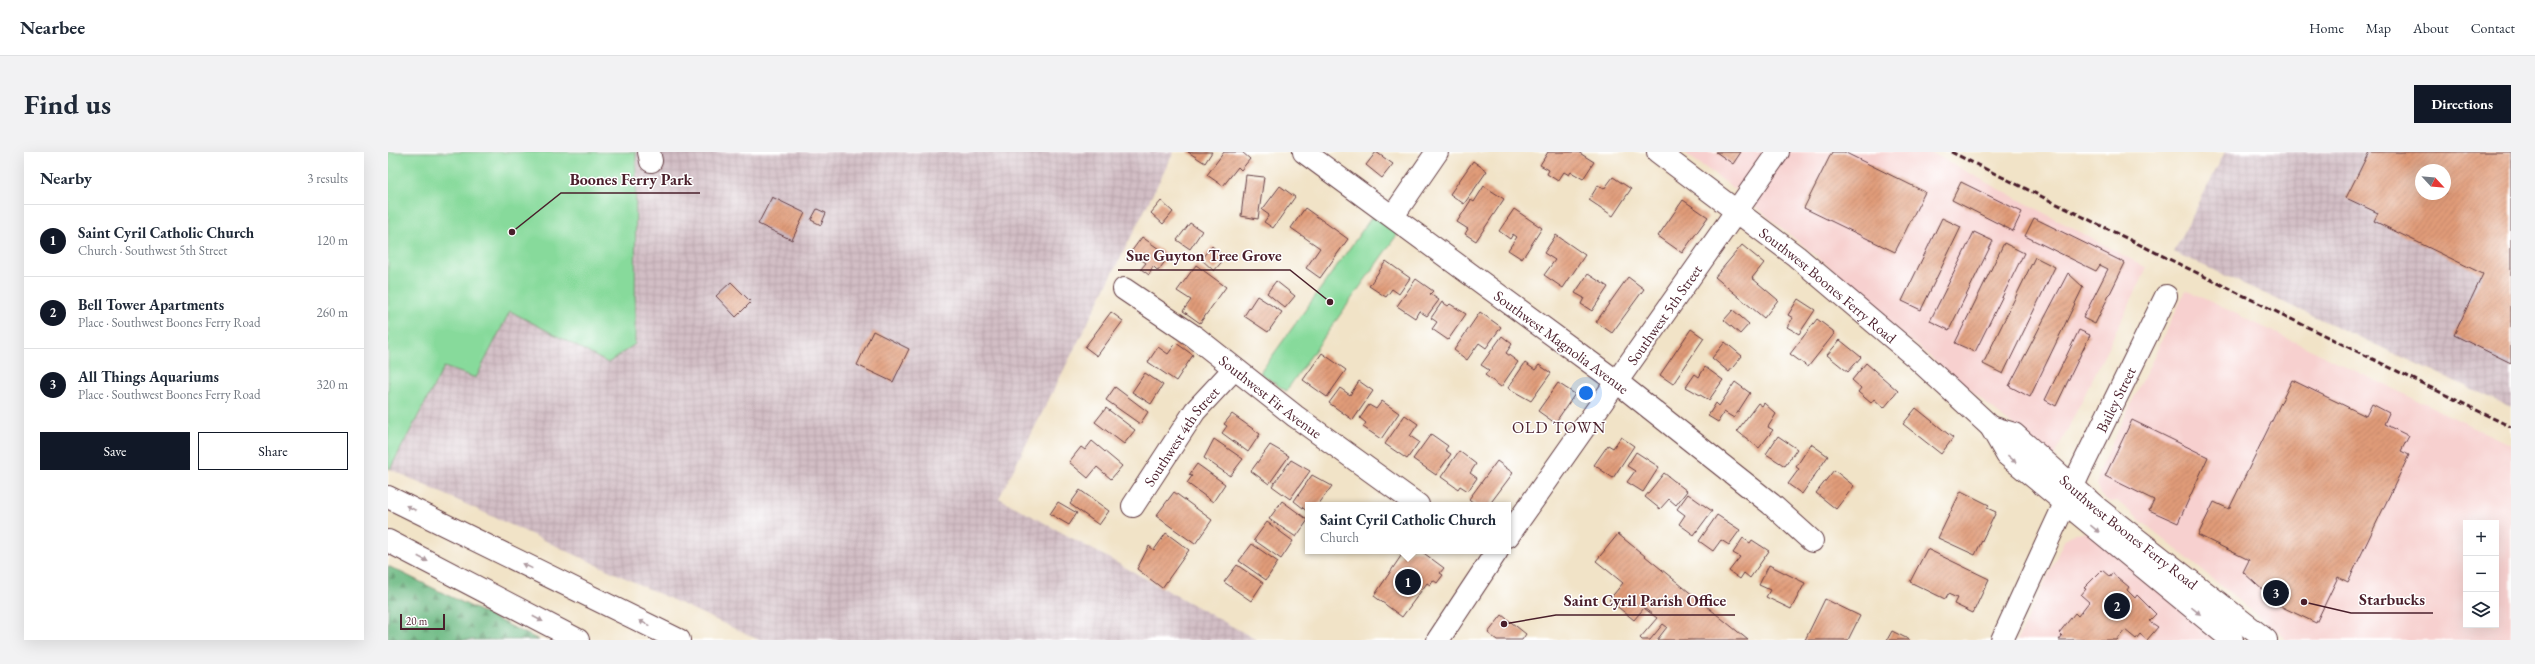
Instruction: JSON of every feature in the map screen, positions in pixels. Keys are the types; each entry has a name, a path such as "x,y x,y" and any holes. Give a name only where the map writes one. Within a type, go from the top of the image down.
{"main road":[{"name":"Southwest Magnolia Avenue","path":"1304,152 1617,382 1771,504 1812,541"},
{"path":"1393,216 1437,152"},
{"name":"Southwest Boones Ferry Road","path":"1658,152 1796,256 1913,355 1991,427 2007,455 2070,495 2201,587 2266,640"},
{"name":"Southwest 5th Street","path":"1511,532 1738,211 1778,152"},
{"name":"Southwest Fir Avenue","path":"1124,289 1194,337 1234,369 1414,502"},
{"name":"Bailey Street","path":"2002,640 2166,296"},
{"name":"Southwest 4th Street","path":"1133,506 1191,418 1234,369"},
{"name":"Southwest Boones Ferry Road","path":"2070,495 2232,640"},
{"path":"388,496 679,640"},
{"path":"388,541 578,640"},
{"path":"1438,640 1490,554"}],"shaded area":[{"path":"635,152 1174,152 999,498 1257,640 759,640 390,469 444,367 476,378 510,311 608,363"},
{"path":"1683,152 1930,152 2147,268 2053,459 1871,308 1871,301 1724,181"},
{"path":"2225,152 2511,152 2511,407 2174,252"},
{"path":"2186,290 2511,445 2511,640 2284,640 2284,637 2117,501 2110,502 2100,495 2097,483 2099,470"},
{"path":"2088,532 2222,640 2017,640 2065,539 2075,533"}],"green space":[{"path":"388,152 636,152 635,344 608,363 510,311 476,378 444,367 390,469 388,468"},
{"path":"1374,214 1399,232 1286,391 1260,373"},
{"path":"388,566 539,640 388,640"}],"building":[{"path":"1188,152 1212,152 1205,163"},
{"path":"1224,152 1242,152 1250,159 1241,170 1238,167 1223,186 1207,175"},
{"path":"1376,152 1393,164 1382,178 1366,165"},
{"path":"1548,152 1578,152 1594,162 1583,179 1571,172 1569,175 1564,172 1558,181 1547,174 1549,170 1540,165"},
{"path":"1716,152 1741,152 1733,164"},
{"path":"1832,152 1844,152 1925,192 1895,252 1804,208"},
{"path":"2369,152 2511,152 2511,363 2454,335 2483,274 2374,221 2378,213 2346,198"},
{"path":"1473,161 1487,171 1464,204 1450,194"},
{"path":"1246,175 1264,177 1258,219 1241,216"},
{"path":"1613,177 1631,189 1613,216 1589,200 1598,185 1604,189"},
{"path":"1961,182 2022,212 2013,231 1952,200"},
{"path":"1280,186 1295,197 1273,228 1264,222 1269,215 1262,210"},
{"path":"1484,186 1504,199 1476,241 1465,234 1468,229 1457,222 1471,200 1474,202"},
{"path":"772,197 805,213 792,240 758,224"},
{"path":"1683,200 1708,217 1682,253 1658,236"},
{"path":"1161,201 1173,212 1163,224 1151,213"},
{"path":"1305,208 1348,239 1320,278 1306,268 1320,248 1291,228"},
{"path":"817,209 826,213 821,225 811,220"},
{"path":"1514,209 1542,228 1522,259 1508,250 1517,237 1513,234 1510,239 1499,231"},
{"path":"1942,218 1961,227 1921,310 1902,301"},
{"path":"2034,218 2125,263 2095,324 2083,318 2108,269 2100,265 2096,271 2025,236"},
{"path":"1190,223 1202,231 1190,249 1177,240"},
{"path":"1974,232 1993,241 1949,330 1930,321"},
{"path":"1556,235 1585,255 1563,288 1544,275 1555,260 1544,253"},
{"path":"1142,237 1169,256 1158,271 1153,266 1149,275 1141,269 1146,263 1131,252"},
{"path":"2004,243 2024,253 1975,352 1955,343"},
{"path":"1742,245 1764,263 1752,278 1778,300 1764,318 1715,277"},
{"path":"1212,246 1225,258 1214,271 1201,259"},
{"path":"2035,257 2055,267 2003,374 1983,364"},
{"path":"1386,261 1410,278 1399,294 1392,289 1386,297 1369,286"},
{"path":"1196,265 1226,287 1200,323 1183,311 1191,300 1177,291"},
{"path":"2068,273 2083,287 2030,397 2009,386"},
{"path":"1588,274 1608,287 1592,311 1581,304 1584,298 1575,293"},
{"path":"1628,277 1644,289 1612,333 1596,322"},
{"path":"1416,279 1433,291 1430,294 1439,300 1427,316 1419,311 1415,318 1397,306"},
{"path":"1276,281 1295,296 1285,308 1267,293"},
{"path":"731,282 751,302 736,317 716,296"},
{"path":"1257,296 1282,312 1268,332 1244,316"},
{"path":"1798,299 1815,310 1799,334 1787,327 1793,318 1788,315"},
{"path":"1442,302 1448,306 1450,304 1466,314 1448,340 1432,329 1437,322 1431,318"},
{"path":"1733,310 1749,324 1740,334 1724,320"},
{"path":"1111,312 1123,321 1097,356 1085,347"},
{"path":"1480,312 1501,327 1486,348 1479,343 1467,360 1454,350"},
{"path":"1817,319 1833,331 1834,334 1808,367 1790,354"},
{"path":"1691,329 1704,338 1673,384 1660,375"},
{"path":"2079,330 2090,335 2056,406 2045,400"},
{"path":"873,331 909,349 893,382 857,365"},
{"path":"1502,336 1512,344 1506,353 1518,362 1501,387 1485,375 1489,370 1481,365"},
{"path":"1840,340 1861,357 1848,372 1827,355"},
{"path":"1725,342 1742,356 1729,372 1712,358"},
{"path":"1176,343 1193,355 1176,381 1148,362 1158,347 1168,354"},
{"path":"1322,353 1346,370 1327,397 1303,380"},
{"path":"1525,363 1535,370 1539,365 1551,373 1531,401 1508,388"},
{"path":"1866,363 1898,391 1884,408 1874,399 1871,403 1858,392 1861,388 1852,380"},
{"path":"1705,367 1723,380 1709,400 1686,387 1695,374 1699,377"},
{"path":"1145,373 1163,385 1151,404 1132,392"},
{"path":"2292,380 2366,416 2372,404 2389,413 2384,424 2409,436 2401,451 2409,455 2348,582 2338,577 2316,623 2280,606 2243,572 2249,560 2198,535 2214,502 2229,509"},
{"path":"1359,381 1373,391 1353,420 1329,403 1340,388 1350,395"},
{"path":"1735,382 1750,393 1734,418 1724,412 1718,422 1708,416 1716,403 1719,406"},
{"path":"1558,383 1575,394 1555,423 1538,411"},
{"path":"1115,387 1148,412 1140,424 1106,400"},
{"path":"1382,401 1399,413 1381,439 1363,427 1366,423 1360,418 1369,405 1376,409"},
{"path":"1758,403 1762,406 1764,403 1776,414 1768,427 1773,430 1759,448 1737,431"},
{"path":"1106,408 1135,430 1124,444 1095,422"},
{"path":"1916,408 1953,438 1941,454 1903,424"},
{"path":"1232,414 1260,434 1248,452 1222,433 1227,426 1224,424"},
{"path":"1405,415 1418,424 1410,436 1419,442 1407,459 1385,444"},
{"path":"2132,420 2208,457 2178,523 2149,510 2154,500 2105,476"},
{"path":"1431,434 1448,446 1445,450 1451,454 1436,475 1413,459"},
{"path":"1778,436 1797,449 1785,466 1766,454"},
{"path":"1621,437 1634,446 1613,478 1594,465 1608,445 1613,448"},
{"path":"1214,439 1243,459 1230,476 1204,458"},
{"path":"1092,441 1122,466 1111,479 1097,467 1088,478 1069,462 1081,447 1085,450"},
{"path":"1811,444 1828,456 1802,494 1788,484 1799,469 1796,467"},
{"path":"1270,445 1289,456 1269,484 1251,471"},
{"path":"1459,451 1476,464 1470,473 1477,478 1468,491 1460,486 1458,489 1441,477"},
{"path":"1636,452 1659,467 1643,492 1627,482 1635,471 1627,466"},
{"path":"1291,460 1310,471 1290,499 1272,486"},
{"path":"1497,461 1513,473 1491,502 1472,502 1469,499"},
{"path":"1197,464 1225,484 1213,502 1187,483 1192,476 1189,475"},
{"path":"1834,470 1854,486 1836,509 1816,493"},
{"path":"1664,473 1687,491 1676,505 1669,499 1660,509 1645,497"},
{"path":"1312,475 1332,486 1320,502 1305,502 1305,510 1294,501"},
{"path":"1080,490 1109,511 1099,525 1070,504"},
{"path":"1961,491 1989,505 1987,508 1996,512 1975,555 1938,538"},
{"path":"1174,492 1212,520 1195,544 1156,516"},
{"path":"1688,494 1712,511 1694,535 1679,524 1685,515 1677,509"},
{"path":"1282,501 1305,518 1305,524 1296,537 1269,519"},
{"path":"1058,502 1077,513 1069,525 1050,514"},
{"path":"1717,515 1740,530 1729,545 1721,540 1713,551 1699,541"},
{"path":"1267,522 1293,541 1281,559 1254,540"},
{"path":"1166,533 1189,550 1162,588 1137,569 1149,546 1154,550"},
{"path":"1618,534 1748,640 1657,640 1667,627 1663,624 1650,640 1642,640 1640,638 1657,618 1644,608 1634,620 1609,600 1623,583 1596,561"},
{"path":"1743,538 1750,543 1752,540 1769,551 1750,578 1744,573 1740,579 1729,571 1740,557 1733,553"},
{"path":"1252,544 1278,562 1266,580 1239,561"},
{"path":"1927,549 1989,579 1973,613 1954,604 1957,598 1948,594 1945,599 1910,582"},
{"path":"1402,554 1407,556 1409,554 1425,554 1444,568 1440,573 1443,575 1437,583 1433,580 1430,585 1427,583 1402,617 1374,596"},
{"path":"1237,565 1263,583 1251,601 1224,582"},
{"path":"1769,565 1805,583 1791,609 1766,597 1770,590 1759,585"},
{"path":"2102,570 2110,577 2112,573 2129,587 2127,590 2135,598 2137,595 2156,614 2149,621 2158,627 2147,640 2140,634 2136,639 2125,630 2117,640 2059,640 2062,636 2059,633 2075,613 2078,616 2089,602 2081,595 2086,589 2084,588"},
{"path":"1825,599 1860,616 1848,640 1805,640"},
{"path":"1502,615 1526,634 1522,640 1497,640 1488,633"},
{"path":"1892,631 1910,640 1887,640"}],"railway":[{"path":"1951,152 2511,427"}],"place":[{"name":"Boones Ferry Park","path":"512,232"},
{"name":"Sue Guyton Tree Grove","path":"1330,302"},
{"name":"Saint Cyril Catholic Church","path":"1408,582"},
{"name":"All Things Aquariums","path":"2276,593"},
{"name":"Starbucks","path":"2304,602"},
{"name":"Bell Tower Apartments","path":"2117,606"},
{"name":"Saint Cyril Parish Office","path":"1504,624"}],"district":[{"name":"OLD TOWN","path":"1559,427"}]}
